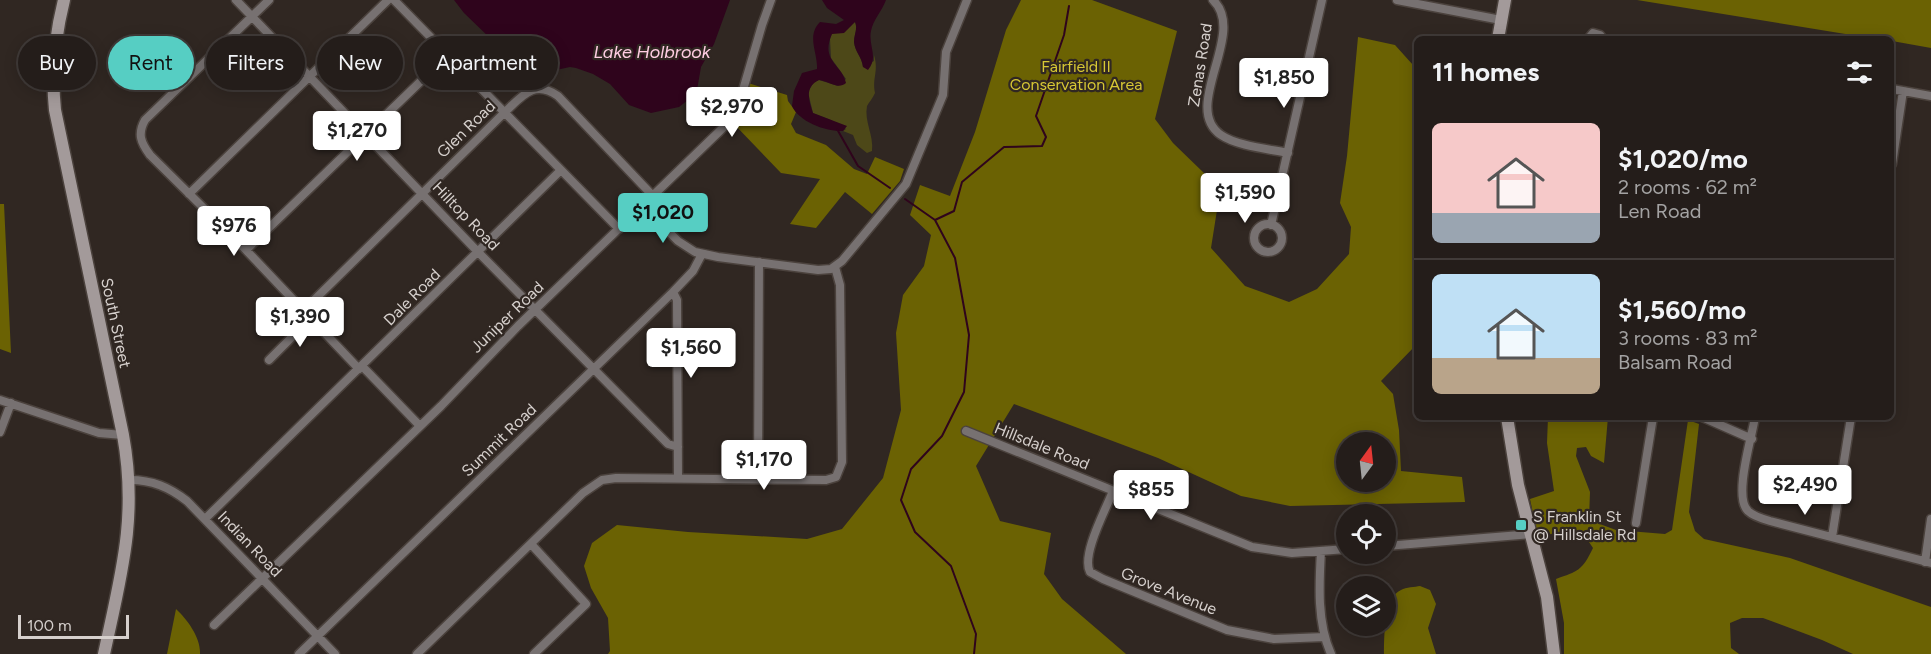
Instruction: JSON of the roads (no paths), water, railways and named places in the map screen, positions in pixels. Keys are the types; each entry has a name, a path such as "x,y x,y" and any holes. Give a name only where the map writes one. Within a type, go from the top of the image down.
{"main road":[{"name":"South Street","path":"64,0 55,52 53,81 55,110 123,435 130,480 126,548 104,654"},
{"path":"1498,36 1505,0"},
{"path":"1507,420 1514,466 1547,597 1554,654"}],"street":[{"name":"Hilltop Road","path":"236,0 478,252 668,444 678,447"},
{"path":"269,0 149,117 140,132 142,143 150,155 420,426"},
{"path":"189,194 388,0"},
{"path":"394,0 431,36"},
{"name":"Juniper Road","path":"214,625 420,426 535,309 733,116 771,0"},
{"path":"643,206 681,244 702,254 823,270 835,267 895,199 908,179 943,95 946,52 967,0"},
{"name":"Zenas Road","path":"1213,0 1221,11 1223,25 1208,100 1207,115 1210,124 1219,134 1231,140 1288,153"},
{"path":"1271,225 1322,0"},
{"path":"1397,0 1501,20"},
{"path":"246,250 415,88"},
{"name":"Glen Road","path":"304,310 505,112 534,89 542,88 550,91 564,102 653,196"},
{"path":"1894,89 1931,96"},
{"path":"484,90 619,229"},
{"path":"1894,151 1903,91"},
{"name":"Dale Road","path":"205,519 561,171"},
{"name":"Summit Road","path":"299,654 673,292 693,271 702,254"},
{"path":"758,478 759,262"},
{"path":"417,654 586,490 602,480 616,478 758,478 826,480 838,475 842,462 840,285 835,267"},
{"path":"673,292 677,300 678,478"},
{"path":"269,360 311,318"},
{"path":"0,400 99,433 123,435"},
{"path":"0,432 11,403"},
{"path":"1636,523 1653,420"},
{"path":"1709,420 1752,439"},
{"path":"1755,420 1744,471 1742,502 1748,512 1770,521 1928,562 1931,519"},
{"path":"1832,537 1851,420"},
{"name":"Hillsdale Road","path":"966,430 1252,547 1278,552 1336,550"},
{"name":"Indian Road","path":"130,480 152,482 171,490 187,501 335,654"},
{"name":"Grove Avenue","path":"1113,491 1089,551 1087,563 1090,572 1227,630 1274,639 1325,637"},
{"path":"1396,545 1531,534"},
{"path":"531,544 586,604 534,654"},
{"path":"1321,551 1321,604 1325,637 1330,654"}],"water":[{"name":"Lake Holbrook","path":"454,0 730,0 714,44 701,67 697,90 679,107 651,113 629,105 610,84 593,74 570,67 558,70 558,36 488,36"},
{"path":"822,0 886,0 871,31 873,61 868,70 863,67 855,46 855,22 844,33 832,34 829,43 830,56 846,83 840,86 819,80 809,90 813,113 847,126 843,131 829,130 814,125 801,117 792,106 794,91 802,73 817,69 813,39 816,27 820,22 836,24 844,20 827,8"}],"waterway":[{"path":"935,220 954,211 962,182 1004,147 1042,146 1046,137 1036,116 1064,35 1069,6"},
{"path":"837,129 858,166 890,188"},
{"path":"905,199 935,220 955,258 969,335 964,392 942,436 911,469 901,500 915,532 951,566 976,634 974,654"}],"place":[{"name":"S Franklin St @ Hillsdale Rd","path":"1521,525"}],"park label":[{"name":"Fairfield II Conservation Area","path":"1076,75"}]}
